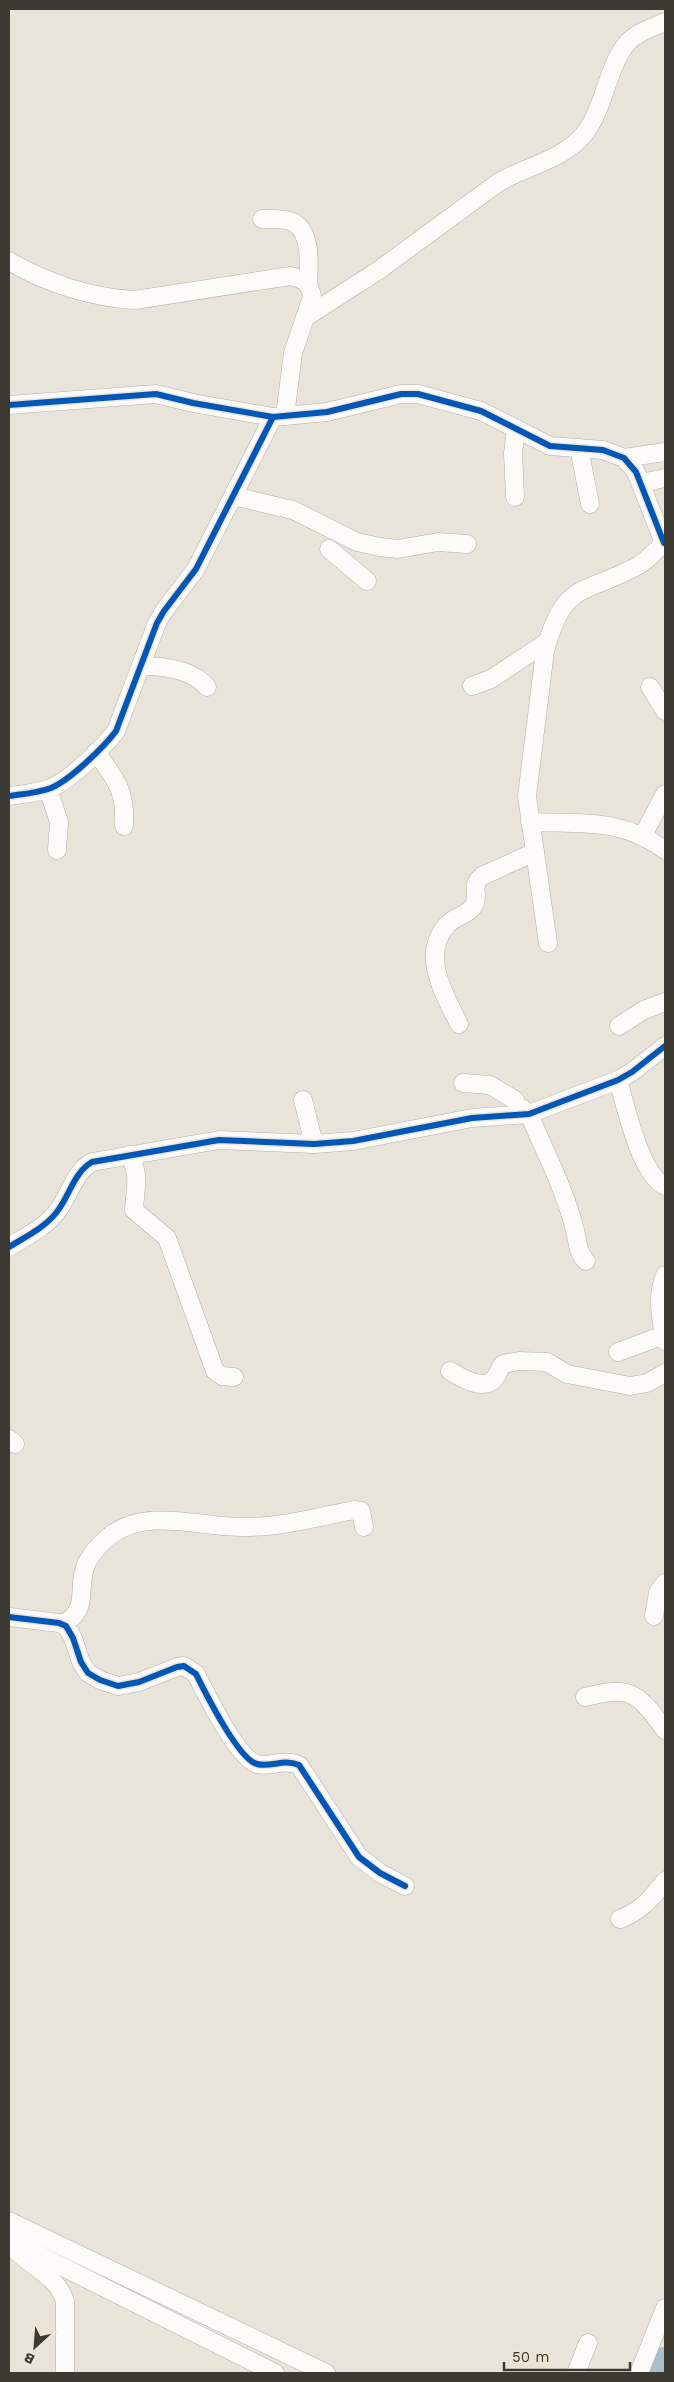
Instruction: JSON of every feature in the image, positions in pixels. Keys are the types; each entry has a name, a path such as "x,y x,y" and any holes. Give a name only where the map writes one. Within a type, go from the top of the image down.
{"street":[{"path":"306,317 379,270 499,182 564,151 577,142 586,132 597,112 620,55 629,41 665,22"},
{"path":"9,796 48,789 64,780 96,752 116,731 164,611 196,569 233,496 279,416 293,353 312,297 308,283 310,253 299,226 287,220 262,219"},
{"path":"9,261 48,281 114,299 135,300 290,276 308,283"},
{"path":"9,405 156,394 171,396 193,403 279,416 335,410 401,394 418,394 481,411 550,446 602,450 624,458 665,452"},
{"path":"515,497 513,453 516,429"},
{"path":"579,448 590,504"},
{"path":"548,943 527,796 528,775 547,642 560,610 572,596 587,587 637,566 647,560 664,543 636,472 624,458"},
{"path":"640,483 665,478"},
{"path":"233,496 275,505 309,516 348,539 380,547 398,549 438,542 467,544"},
{"path":"309,516 326,544 367,581"},
{"path":"472,686 491,678 547,642"},
{"path":"142,666 162,666 196,678 207,687"},
{"path":"650,687 665,710"},
{"path":"96,752 123,793 125,804 124,826"},
{"path":"48,789 59,822 57,850"},
{"path":"643,835 665,794"},
{"path":"530,822 614,826 643,835 665,850"},
{"path":"459,1024 436,974 435,959 439,939 449,922 472,909 476,897 474,887 477,880 534,852"},
{"path":"619,1026 644,1010 665,1002"},
{"path":"9,1247 50,1219 58,1210 84,1167 92,1162 219,1140 314,1144 354,1141 522,1108 618,1080 632,1072 665,1046"},
{"path":"618,1080 639,1146 652,1175 665,1186"},
{"path":"463,1083 490,1085 522,1108 561,1188 575,1230 578,1251 586,1261"},
{"path":"303,1100 314,1144"},
{"path":"128,1155 134,1165 138,1182 134,1210 166,1238 215,1371 222,1376 234,1376"},
{"path":"618,1352 665,1338 659,1311 661,1284 665,1275"},
{"path":"450,1371 469,1382 490,1382 494,1380 503,1364 539,1360 547,1362 567,1374 583,1379 630,1386 647,1383 665,1373"},
{"path":"63,1624 77,1612 81,1602 84,1571 92,1553 111,1535 128,1525 144,1521 161,1520 244,1527 275,1525 354,1510 360,1511 364,1527"},
{"path":"654,1616 658,1592 665,1583"},
{"path":"9,1617 63,1624 73,1638 81,1662 88,1673 100,1680 118,1686 139,1682 177,1667 184,1666 196,1674 224,1726 249,1760 262,1765 284,1760 299,1765 359,1857 374,1869 405,1886"},
{"path":"585,1697 609,1690 637,1696 665,1730"},
{"path":"620,1919 634,1913 645,1904 665,1881"},
{"path":"9,2221 326,2373"},
{"path":"9,2242 24,2259 56,2282 62,2291 65,2301 65,2373"},
{"path":"9,2242 275,2373"},
{"path":"639,2373 665,2308"},
{"path":"576,2373 588,2343"}],"waterway":[{"path":"662,2373 665,2362"}],"cycle path":[{"path":"9,405 156,394 193,403 273,417 327,412 401,394 418,394 481,411 550,446 603,450 624,458 636,472 664,543"},
{"path":"9,796 41,791 59,784 86,763 116,731 157,623 196,569 273,417"},
{"path":"9,1247 34,1232 56,1213 80,1172 92,1162 219,1140 314,1144 353,1141 472,1118 529,1114 618,1080 632,1072 665,1046"},
{"path":"9,1617 59,1623 66,1626 73,1638 81,1662 88,1673 100,1680 118,1686 139,1682 177,1667 184,1666 196,1674 223,1724 249,1759 262,1765 287,1762 299,1765 359,1857 380,1873 405,1886"}]}
